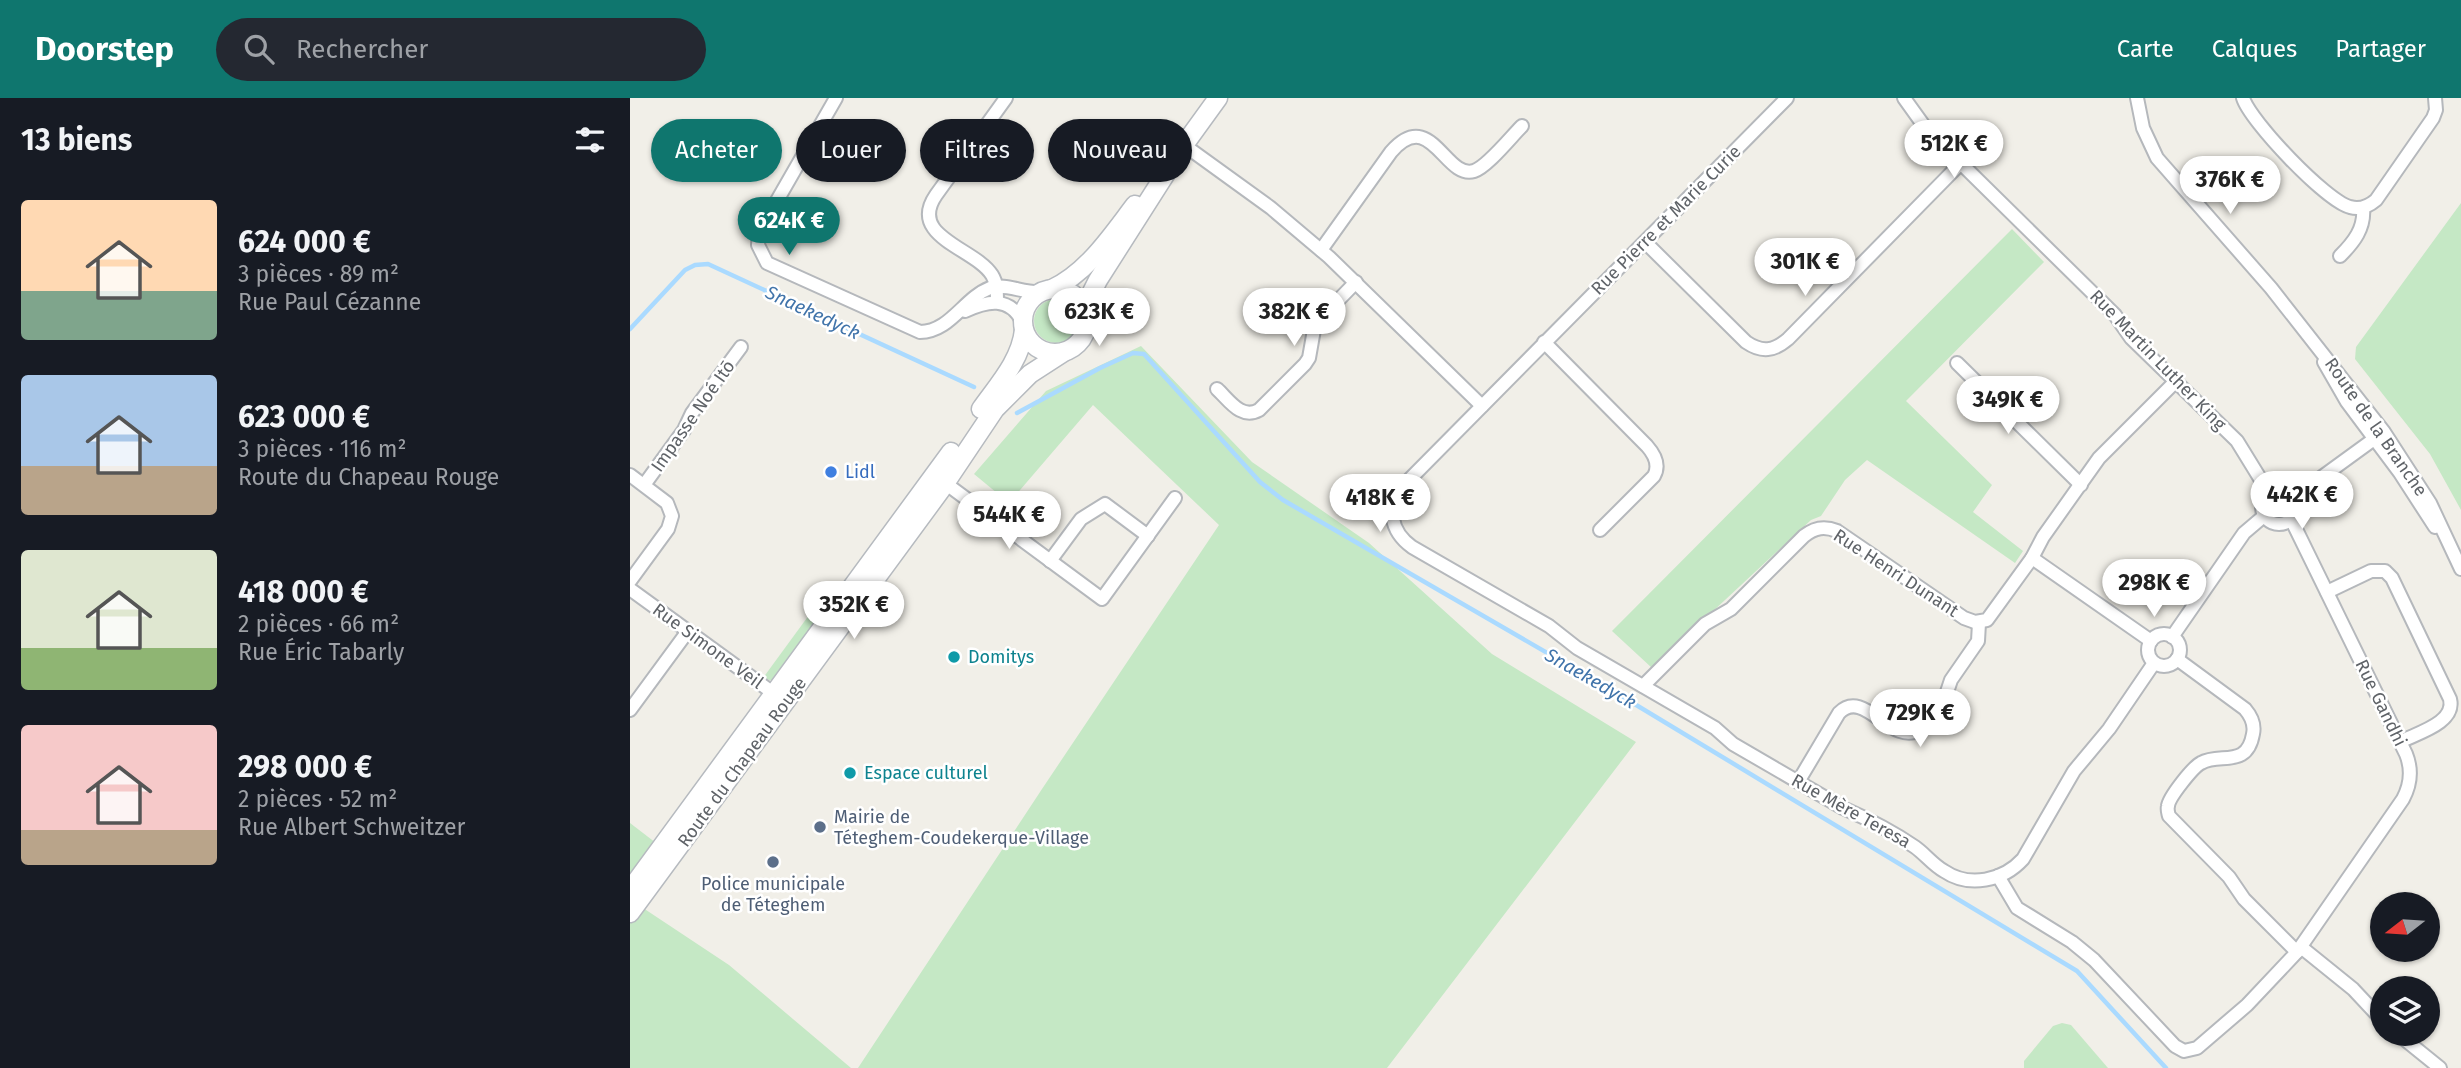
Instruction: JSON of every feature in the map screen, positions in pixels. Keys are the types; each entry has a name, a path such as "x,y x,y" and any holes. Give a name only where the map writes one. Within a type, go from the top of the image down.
{"street":[{"path":"997,302 992,275 933,229 928,213 932,200 1006,98"},
{"path":"1192,134 1218,98"},
{"name":"Rue Pierre et Marie Curie","path":"1482,407 1787,98"},
{"name":"Rue Martin Luther King","path":"1904,98 1922,124 2115,315 2131,338 2237,441 2269,493"},
{"name":"Route de la Branche","path":"2137,98 2146,135 2162,166 2258,272 2310,337 2430,503 2458,563"},
{"path":"2243,98 2253,117 2310,179 2347,206 2363,208 2376,200 2433,118 2438,100"},
{"path":"833,102 759,232 758,245 764,260 775,268 916,331 932,331 979,294 996,286 1025,293 1065,290 1076,296 1087,315"},
{"path":"1321,250 1391,152 1402,142 1415,138 1428,140 1459,169 1470,172 1480,168 1522,126"},
{"path":"1192,151 1264,202 1321,250 1482,407"},
{"path":"1645,242 1746,342 1758,349 1768,350 1788,339 1961,163"},
{"path":"1023,325 1026,305 1046,290 1074,277 1154,182"},
{"path":"952,317 981,304 997,302 1012,307 1028,339 1037,348 1051,353 1064,352 1075,346 1087,328 1092,292 1098,280 1160,182"},
{"path":"2340,256 2361,229 2363,208"},
{"path":"1217,389 1244,414 1252,414 1258,410 1306,364 1315,324 1356,282"},
{"name":"Route du Chapeau Rouge","path":"940,480 1015,359 1022,343 1023,325"},
{"path":"1544,342 1656,458 1654,476 1600,530"},
{"name":"Impasse Noé Itō","path":"644,485 686,427 692,413 741,347"},
{"name":"Route du Chapeau Rouge","path":"630,913 780,698 940,480 1002,400 1030,374 1064,352"},
{"path":"1957,363 2081,485"},
{"name":"Rue Henri Dunant","path":"1643,686 1705,624 1731,608 1804,536 1816,528 1837,531 1964,618 1979,623 1990,618 2032,558 2043,537 2104,453 2176,381"},
{"name":"Rue Mère Teresa","path":"1482,407 1398,492 1392,506 1400,537 1412,547 1549,626 1577,648 1714,728 1733,744 1913,845 1950,875 1974,881 1998,876"},
{"path":"2293,498 2379,435"},
{"name":"Impasse Noé Itō","path":"630,475 667,503 672,521 630,581"},
{"path":"940,480 1102,599 1175,498"},
{"path":"2282,490 2293,498 2295,509 2291,519 2277,523 2264,516 2262,502 2269,493 2282,490"},
{"path":"1050,561 1081,519 1105,504 1148,536"},
{"path":"2172,637 2244,533 2264,516"},
{"name":"Rue Gandhi","path":"2291,519 2400,742 2409,767 2406,794 2299,949"},
{"path":"2032,558 2151,641"},
{"path":"2327,592 2371,571 2382,570 2390,575 2452,708 2447,718 2400,742"},
{"name":"Rue Simone Veil","path":"630,589 780,698"},
{"path":"1798,782 1839,713 1847,707 1856,706 1904,733 1919,730 1945,695 1951,680 1976,644 1979,623"},
{"path":"630,710 688,631"},
{"path":"2160,635 2172,637 2179,646 2177,659 2164,666 2154,663 2148,653 2151,641 2160,635"},
{"path":"2177,659 2245,709 2252,721 2253,730 2248,747 2238,757 2203,761 2194,767 2169,800 2169,816 2229,877 2244,899 2299,949 2353,989 2370,1007"},
{"path":"2154,663 2109,729 2064,787 2027,854 2015,867 1998,876 2017,908 2072,942 2094,960 2175,1046 2184,1051 2197,1048 2247,1005 2299,949"},
{"name":"Route du Chapeau Rouge","path":"630,890 780,698"},
{"path":"2413,1046 2440,1068"}],"green space":[{"path":"2461,203 2461,510 2430,454 2355,359 2356,347"},
{"path":"2012,229 2044,262 1906,401 1992,485 1973,512 2023,551 2015,563 1867,460 1845,480 1821,516 1811,520 1652,668 1612,631"},
{"path":"1056,299 1071,306 1078,321 1071,336 1056,343 1041,336 1034,321 1041,306"},
{"path":"1141,346 1252,462 1369,543 1492,654 1636,742 1387,1068 858,1068 1219,525 1093,405 1009,503 974,474 1046,391"},
{"path":"850,583 773,681 763,678 831,585"},
{"path":"630,823 656,843 630,882"},
{"path":"630,897 729,965 851,1068 630,1068"},
{"path":"2062,1023 2071,1025 2108,1068 2024,1068 2024,1061 2053,1026"}],"waterway":[{"name":"Snaekedyck","path":"630,329 685,270 695,265 708,264 974,387"},
{"name":"Snaekedyck","path":"1017,413 1100,368 1133,353 1144,354 1260,482 1283,500 1613,691 2077,971 2166,1068"}],"place":[{"name":"Lidl","path":"831,472"},
{"name":"Domitys","path":"954,657"},
{"name":"Espace culturel","path":"850,773"},
{"name":"Mairie de Téteghem-Coudekerque-Village","path":"820,827"},
{"name":"Police municipale de Téteghem","path":"773,862"}]}
